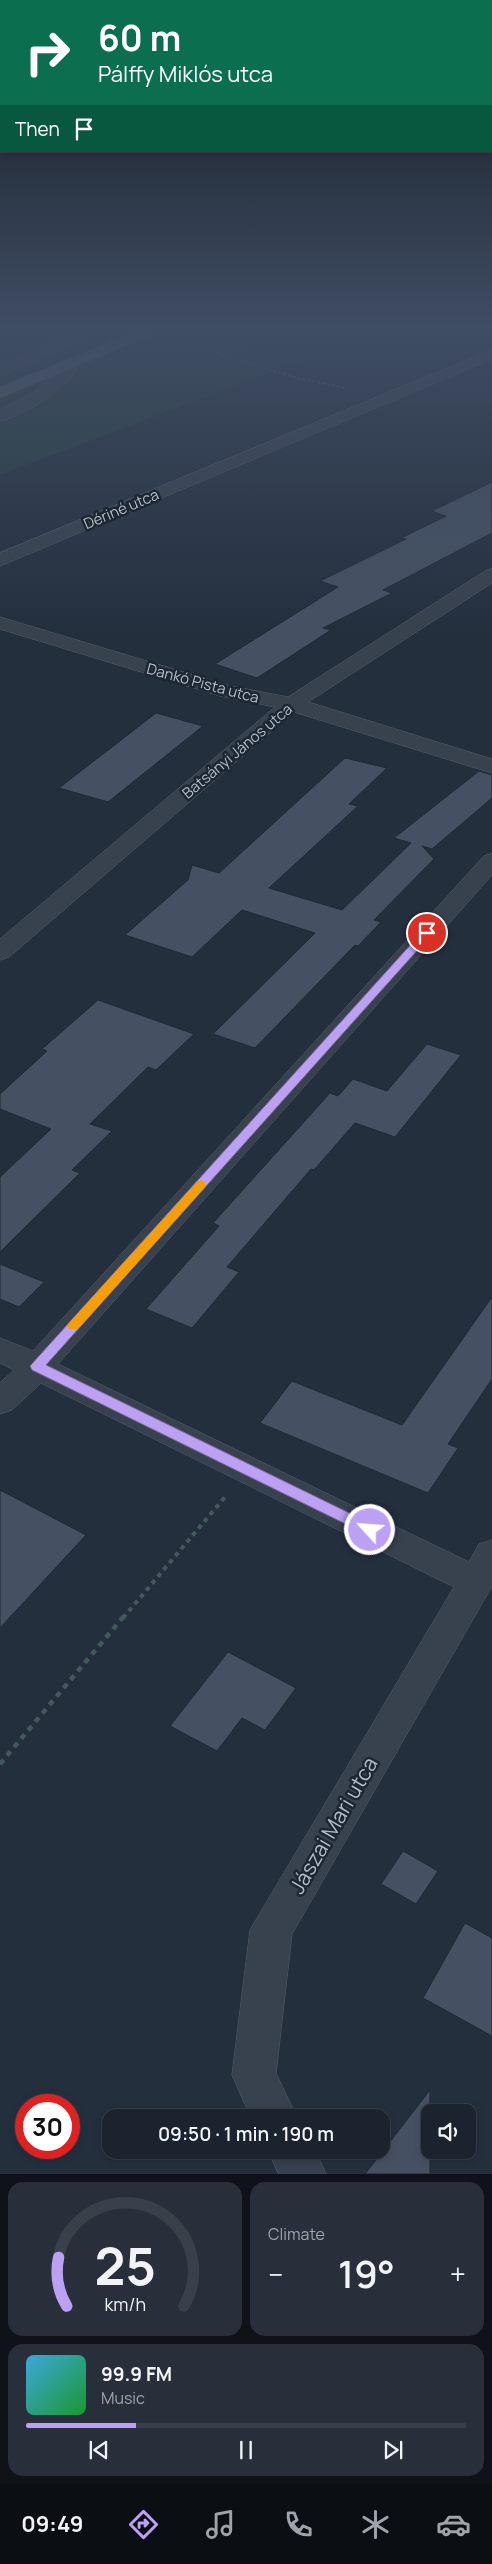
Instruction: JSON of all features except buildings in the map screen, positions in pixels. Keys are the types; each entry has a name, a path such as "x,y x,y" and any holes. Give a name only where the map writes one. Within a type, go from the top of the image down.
{"street":[{"name":"Dériné utca","path":"0,560 318,427"},
{"name":"Batsányi János utca","path":"0,952 291,704 492,575"},
{"name":"Dankó Pista utca","path":"0,623 227,692 291,704 492,766"},
{"path":"0,1402 37,1366 492,861"},
{"path":"0,1349 248,1470 484,1568"},
{"name":"Jászai Mari utca","path":"271,2109 254,2075 271,1930 484,1568"},
{"path":"296,2159 303,2174"}],"path":[{"path":"0,1764 248,1470"}],"green space":[{"path":"0,427 125,427 0,475"}],"slow traffic":[{"path":"73,1326 201,1184"}],"route":[{"path":"370,1530 37,1366 427,933"}]}
